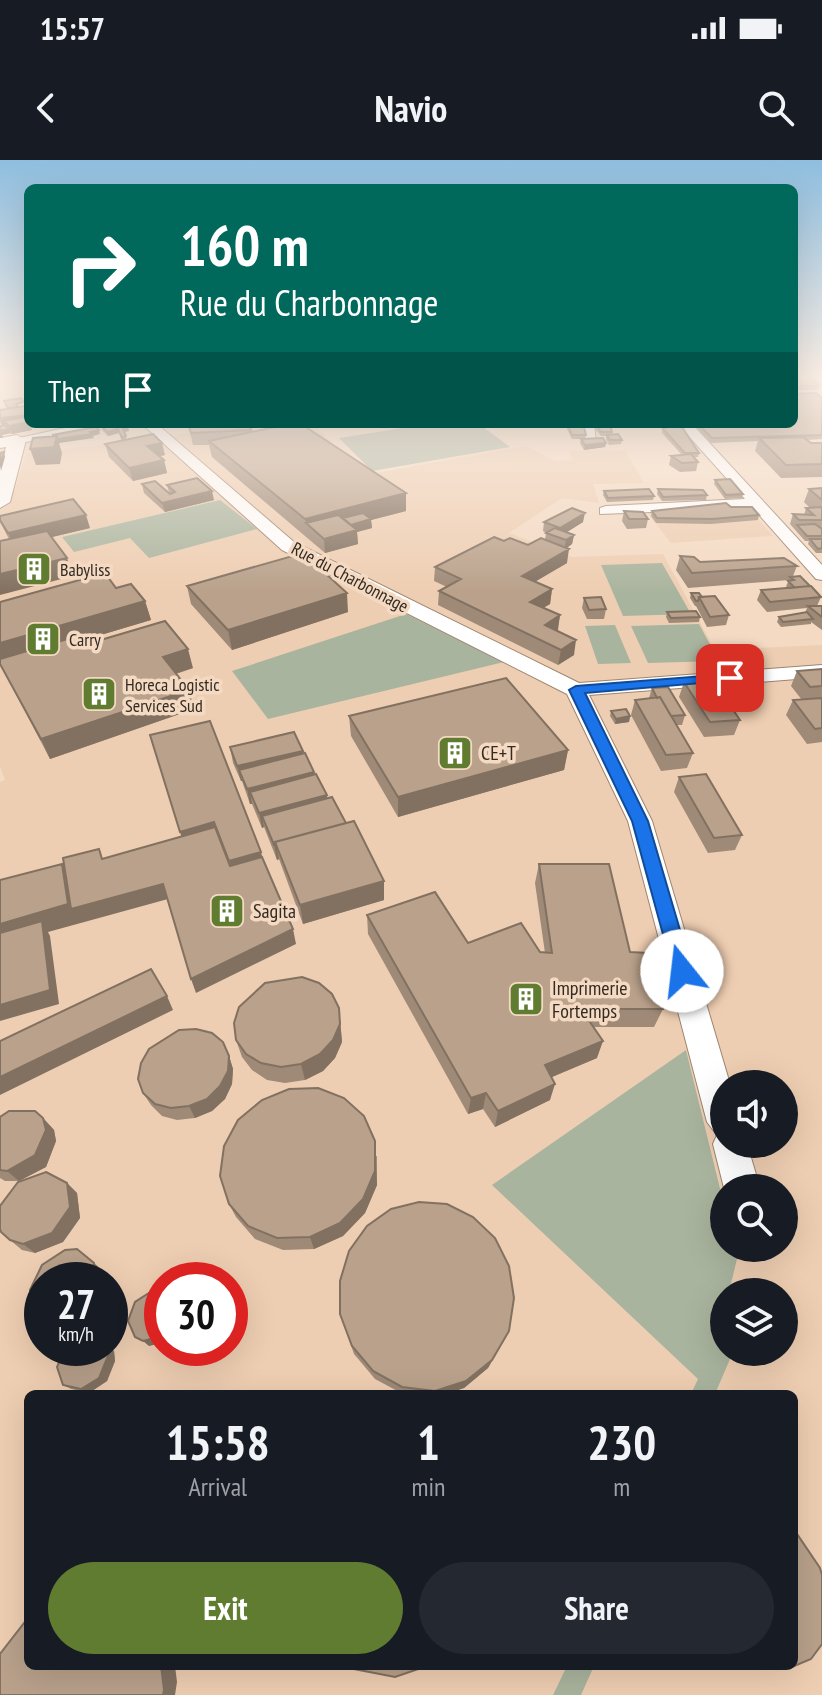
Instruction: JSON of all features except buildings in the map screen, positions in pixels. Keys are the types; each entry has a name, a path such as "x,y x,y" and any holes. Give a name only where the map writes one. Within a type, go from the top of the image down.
{"main road":[{"path":"0,502 7,450"}],"street":[{"name":"Rue du Charbonnage","path":"178,450 288,546 576,690"},
{"path":"708,450 822,575"},
{"path":"606,511 757,503"},
{"path":"710,1072 640,821 576,690 822,671"}],"shaded area":[{"path":"59,450 339,450 364,475 506,450 533,450 555,461 572,460 570,451 625,450 644,483 593,484 599,503 562,498 509,533 572,557 663,554 715,650 822,645 822,1695 0,1695 0,782 5,780 0,766 0,492 15,489 26,453"},
{"path":"646,511 758,519 773,536 671,543"}],"green space":[{"path":"351,450 495,450 372,471"},
{"path":"220,500 257,529 149,558 130,538 74,552 62,537"},
{"path":"662,563 691,614 623,616 601,565"},
{"path":"406,614 504,662 268,719 232,671"},
{"path":"699,624 719,661 648,663 631,626"},
{"path":"615,625 631,663 598,664 585,626"},
{"path":"686,1050 710,1158 716,1174 710,1174 710,1262 736,1262 732,1278 710,1278 710,1366 727,1366 717,1390 693,1390 698,1379 492,1185"},
{"path":"565,1670 592,1670 581,1695 553,1695"}],"place":[{"name":"Babyliss","path":"34,569"},
{"name":"Carry","path":"43,639"},
{"name":"Horeca Logistic Services Sud","path":"99,694"},
{"name":"CE+T","path":"455,753"},
{"name":"Sagita","path":"227,911"},
{"name":"Imprimerie Fortemps","path":"526,999"}],"route":[{"path":"682,971 640,821 576,690 730,678"}]}
